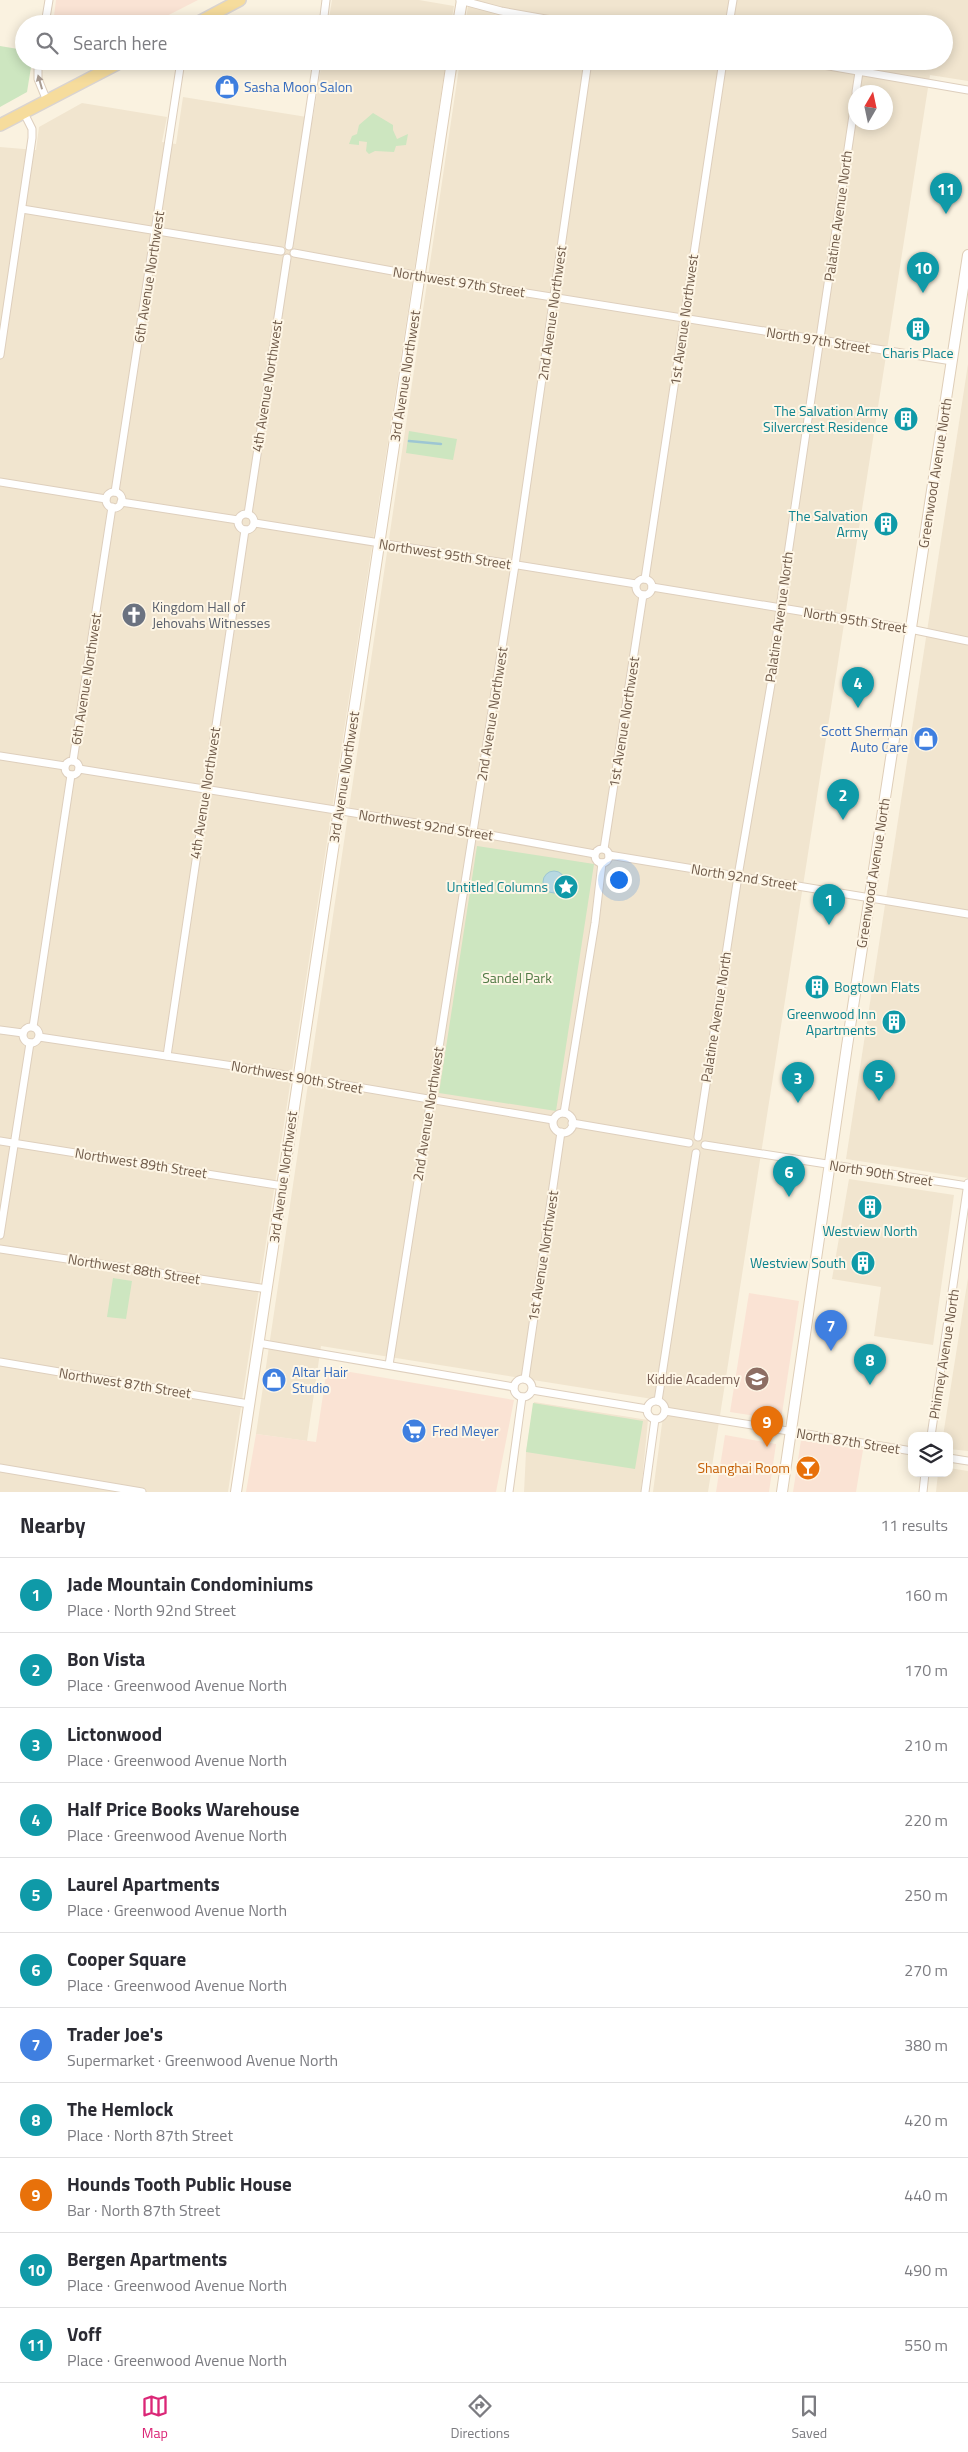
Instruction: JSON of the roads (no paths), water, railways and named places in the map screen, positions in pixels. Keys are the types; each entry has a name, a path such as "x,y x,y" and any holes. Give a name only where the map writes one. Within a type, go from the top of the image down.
{"main road":[{"path":"212,15 240,0"},
{"path":"0,125 106,70"}],"street":[{"path":"46,15 49,0"},
{"path":"324,15 326,0"},
{"path":"459,15 461,0 523,15"},
{"path":"730,15 733,0"},
{"path":"38,70 38,79 47,101"},
{"name":"6th Avenue Northwest","path":"115,492 180,70"},
{"path":"289,246 316,70"},
{"name":"3rd Avenue Northwest","path":"236,1492 451,70"},
{"name":"2nd Avenue Northwest","path":"389,1365 429,1100 515,566 587,70"},
{"name":"1st Avenue Northwest","path":"645,579 722,70"},
{"path":"848,70 968,90"},
{"name":"Palatine Avenue North","path":"857,85 859,72"},
{"path":"0,355 32,134 24,113"},
{"name":"Palatine Avenue North","path":"698,1137 738,876 771,684 780,608 851,130"},
{"path":"22,209 281,251 289,246"},
{"path":"281,251 282,255 286,258 291,257 294,253 289,246"},
{"name":"Northwest 97th Street","path":"294,253 420,276 684,318"},
{"name":"Greenwood Avenue North","path":"782,1492 869,897 952,361 966,284 968,255"},
{"name":"4th Avenue Northwest","path":"248,514 286,258"},
{"name":"North 97th Street","path":"684,318 952,361"},
{"path":"0,482 106,499"},
{"path":"115,492 121,496 121,502 118,506 112,508 107,504 106,499 110,493 115,492"},
{"path":"121,502 238,520"},
{"name":"6th Avenue Northwest","path":"73,761 112,508"},
{"path":"248,514 253,516 255,523 251,529 245,530 239,526 238,520 242,515 248,514"},
{"name":"Northwest 95th Street","path":"255,523 636,584"},
{"name":"4th Avenue Northwest","path":"167,1056 245,530"},
{"path":"645,579 651,582 652,587 648,594 643,595 638,592 636,584 639,580 645,579"},
{"name":"North 95th Street","path":"652,587 910,629 968,641"},
{"name":"1st Avenue Northwest","path":"604,849 643,595"},
{"path":"0,756 65,766"},
{"path":"65,766 68,762 78,763 79,769 76,774 71,775"},
{"path":"65,766 66,771 71,775"},
{"name":"Northwest 92nd Street","path":"79,769 473,832 595,854"},
{"path":"33,1027 71,775"},
{"path":"599,849 604,849 609,856 606,862 602,863 596,859 595,854 599,849"},
{"name":"North 92nd Street","path":"609,856 968,914"},
{"path":"564,1113 595,923 602,863"},
{"path":"33,1027 39,1032 39,1037 36,1042 30,1043 24,1040 23,1033 26,1028 33,1027"},
{"path":"0,1030 23,1033"},
{"name":"Northwest 90th Street","path":"39,1037 298,1077 553,1120"},
{"path":"0,1235 30,1043"},
{"path":"564,1113 571,1118 572,1123 570,1129 561,1132 554,1127 553,1120 557,1115 564,1113"},
{"path":"572,1123 689,1143"},
{"name":"1st Avenue Northwest","path":"524,1379 561,1132"},
{"path":"698,1137 703,1140 705,1145 701,1152 696,1153 689,1149 689,1143 692,1138 698,1137"},
{"name":"Northwest 89th Street","path":"0,1141 283,1186"},
{"name":"North 90th Street","path":"705,1145 968,1185"},
{"path":"658,1401 696,1153"},
{"name":"Phinney Avenue North","path":"932,1432 968,1185"},
{"name":"Northwest 88th Street","path":"0,1249 267,1290"},
{"path":"258,1343 514,1387"},
{"name":"Northwest 87th Street","path":"0,1362 249,1404"},
{"path":"524,1379 531,1384 532,1390 528,1396 522,1397 515,1394 514,1387 517,1381 524,1379"},
{"path":"532,1390 647,1409"},
{"path":"509,1492 522,1397"},
{"path":"658,1401 664,1404 665,1411 661,1418 655,1419 650,1416 647,1409 651,1402 658,1401"},
{"name":"North 87th Street","path":"665,1411 908,1451"},
{"path":"645,1492 655,1419"},
{"path":"953,1459 968,1461"},
{"path":"0,1468 142,1492"},
{"path":"923,1492 925,1477"}],"water":[{"path":"554,871 562,874 565,882 562,890 554,893 546,890 543,882 546,874"}],"waterway":[{"path":"409,441 441,444"}],"place":[{"name":"Sasha Moon Salon","path":"227,87"},
{"name":"Voff","path":"946,214"},
{"name":"Bergen Apartments","path":"923,293"},
{"name":"Charis Place","path":"918,329"},
{"name":"The Salvation Army Silvercrest Residence","path":"906,419"},
{"name":"The Salvation Army","path":"886,524"},
{"name":"Kingdom Hall of Jehovahs Witnesses","path":"134,615"},
{"name":"Half Price Books Warehouse","path":"858,708"},
{"name":"Scott Sherman Auto Care","path":"926,739"},
{"name":"Bon Vista","path":"843,820"},
{"name":"Untitled Columns","path":"566,887"},
{"name":"Jade Mountain Condominiums","path":"829,925"},
{"name":"Bogtown Flats","path":"817,987"},
{"name":"Greenwood Inn Apartments","path":"894,1022"},
{"name":"Laurel Apartments","path":"879,1101"},
{"name":"Lictonwood","path":"798,1103"},
{"name":"Cooper Square","path":"789,1197"},
{"name":"Westview North","path":"870,1207"},
{"name":"Westview South","path":"863,1263"},
{"name":"Trader Joe's","path":"831,1351"},
{"name":"Kiddie Academy","path":"757,1379"},
{"name":"Altar Hair Studio","path":"274,1380"},
{"name":"The Hemlock","path":"870,1385"},
{"name":"Fred Meyer","path":"414,1431"},
{"name":"Hounds Tooth Public House","path":"767,1447"},
{"name":"Shanghai Room","path":"808,1468"}],"park label":[{"name":"Sandel Park","path":"517,978"}]}
